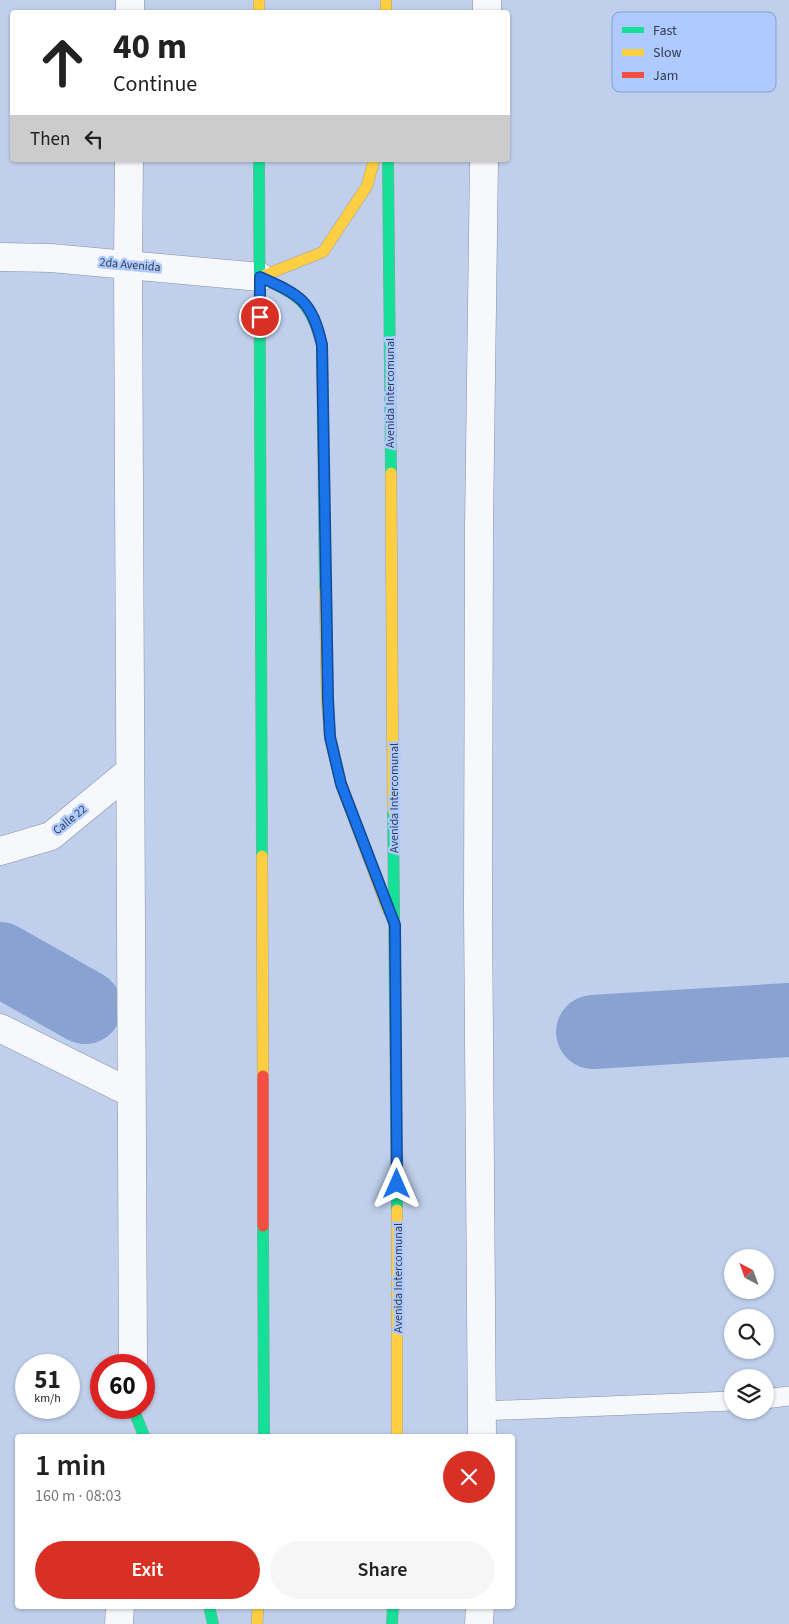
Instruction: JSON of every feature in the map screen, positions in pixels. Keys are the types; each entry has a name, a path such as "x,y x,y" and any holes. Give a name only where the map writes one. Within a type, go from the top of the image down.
{"main road":[{"path":"259,162 264,1434"},
{"path":"260,277 322,252 367,186 373,162"},
{"name":"Avenida Intercomunal","path":"388,162 395,925 397,1434"},
{"path":"260,277 297,296 306,304 314,315 322,345 327,689 330,737 341,784 395,925"},
{"path":"137,1419 143,1434"},
{"path":"209,1609 213,1624"},
{"path":"257,1624 258,1609"},
{"path":"392,1624 393,1609"}],"street":[{"path":"129,162 133,1354"},
{"path":"482,1423 478,917 478,565 484,162"},
{"name":"2da Avenida","path":"0,258 51,258 260,277"},
{"name":"Calle 22","path":"0,851 51,836 130,771"},
{"path":"0,1028 131,1093"},
{"path":"131,1434 132,1419"},
{"path":"119,1624 120,1609"},
{"path":"478,1624 480,1609"}],"lane":[{"path":"774,1397 789,1396"},
{"path":"482,1423 724,1402"}],"waterway":[{"path":"0,959 85,1007"},
{"path":"593,1032 789,1020"}],"traffic: fast":[{"path":"259,162 262,856"},
{"path":"388,162 391,473"},
{"path":"260,277 285,289 302,302 313,319 322,345 325,591"},
{"path":"393,810 397,1210"},
{"path":"263,1226 264,1434"},
{"path":"137,1419 143,1434"},
{"path":"210,1609 213,1624"},
{"path":"392,1624 393,1609"}],"traffic: slow":[{"path":"259,0 259,10"},
{"path":"386,0 386,10"},
{"path":"260,277 323,252 367,186 373,162"},
{"path":"391,473 393,810"},
{"path":"325,591 327,699 330,737 341,784 388,910"},
{"path":"262,856 263,1076"},
{"path":"397,1210 397,1434"},
{"path":"257,1624 258,1609"}],"traffic: jam":[{"path":"263,1076 263,1226"}],"route":[{"path":"260,317 260,277 297,296 306,304 314,315 322,345 330,737 341,784 368,859 395,925 397,1184"}]}
